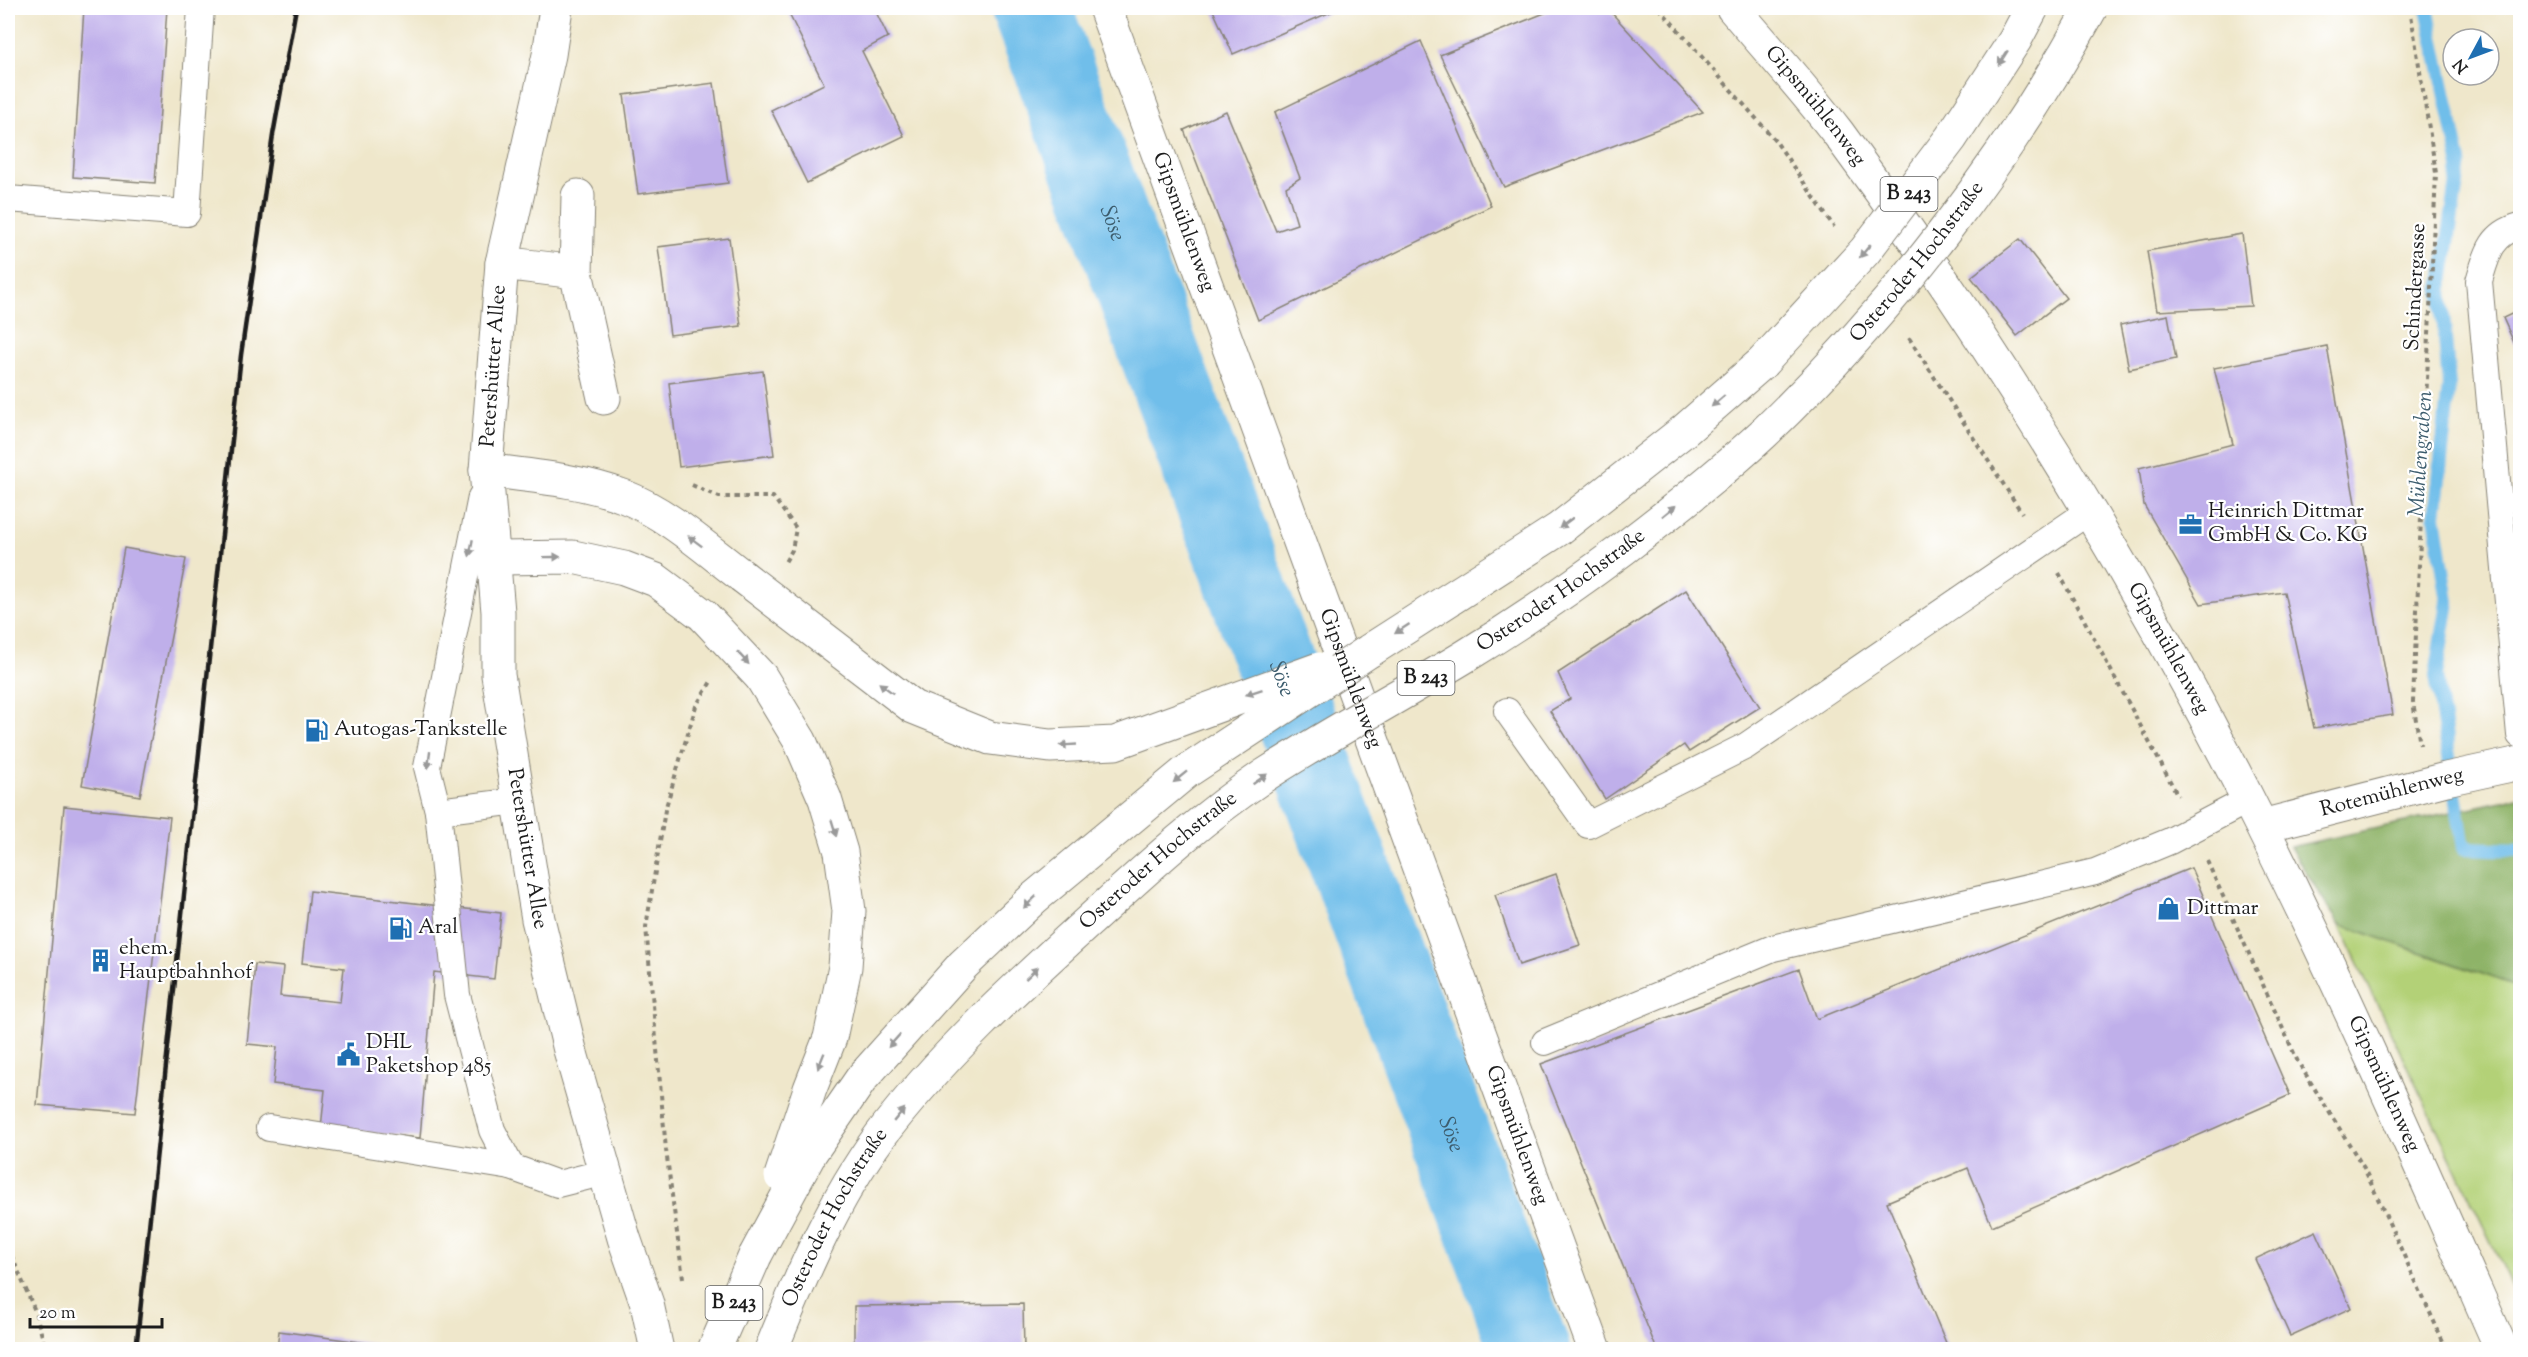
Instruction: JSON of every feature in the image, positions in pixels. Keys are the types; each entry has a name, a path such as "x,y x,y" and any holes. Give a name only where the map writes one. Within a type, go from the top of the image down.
{"main road":[{"name":"Petershütter Allee","path":"556,8 549,55 502,263 486,470 498,612 498,675 518,801 546,952 570,1050 624,1238 647,1304 657,1350"},
{"name":"Gipsmühlenweg","path":"1105,8 1595,1350"},
{"name":"Gipsmühlenweg","path":"1733,8 1836,131 1957,303 2149,614 2255,813 2357,1027 2502,1350"},
{"name":"B 243","path":"714,1350 755,1256 811,1152 862,1078 963,965 1034,898 1186,772 1559,529 1685,430 1762,363 1865,251 1951,138 2032,8"},
{"name":"Osteroder Hochstraße","path":"771,1350 827,1221 880,1137 955,1048 1030,975 1200,822 1263,776 1462,658 1550,602 1625,547 1761,435 1882,308 1942,234 2039,99 2091,8"},
{"path":"578,196 576,272 604,398"},
{"name":"Petershütter Allee","path":"502,263 576,272"},
{"path":"486,470 558,480 623,496 673,524 913,707 990,738 1050,746 1115,743 1369,651"},
{"path":"494,558 573,557 624,568 656,580 703,615 761,677 800,741 825,799 841,852 849,911 844,967 830,1038 810,1089 755,1256"},
{"name":"Rotemühlenweg","path":"2255,813 2446,779 2520,763"}],"lane":[{"path":"8,199 187,213 201,8"},
{"path":"2520,226 2506,230 2488,250 2479,281 2520,735"},
{"path":"486,470 427,766 438,812 457,995 492,1130 511,1167"},
{"path":"1507,711 1588,825 1746,746 2088,512"},
{"path":"438,812 518,801"},
{"path":"1545,1042 1773,948 2095,872 2193,829 2255,813"},
{"path":"269,1128 511,1167 558,1185 606,1172"}],"path":[{"path":"1659,8 1775,140 1835,228"},
{"name":"Schindergasse","path":"2410,8 2436,173 2413,702 2446,779"},
{"path":"1908,335 2064,580 2166,769 2298,1062 2364,1168 2447,1350"},
{"path":"688,483 719,497 773,497 796,528 792,550 782,568"},
{"path":"683,1280 666,1150 646,927 665,810 696,706 714,676"},
{"path":"8,1247 35,1311 46,1350"}],"green space":[{"path":"2520,797 2520,987 2339,924 2290,847"},
{"path":"2339,924 2520,987 2520,1303"}],"building":[{"path":"84,8 167,8 155,183 73,177"},
{"path":"786,8 874,8 888,37 862,51 904,136 807,183 771,110 824,84"},
{"path":"1212,8 1340,8 1233,54"},
{"path":"1557,8 1607,8 1703,112 1504,187 1440,55"},
{"path":"1421,41 1491,206 1258,320 1184,130 1226,111 1276,231 1297,224 1286,187 1300,178 1275,112"},
{"path":"714,83 728,183 638,194 624,95"},
{"path":"2242,234 2251,306 2157,311 2147,251"},
{"path":"729,238 741,326 670,335 658,247"},
{"path":"2020,239 2066,298 2017,336 1971,277"},
{"path":"2520,310 2520,356 2503,318"},
{"path":"2168,315 2176,359 2129,369 2120,325"},
{"path":"2327,346 2393,715 2314,728 2284,592 2201,604 2144,505 2139,468 2233,444 2214,368"},
{"path":"763,371 774,455 679,467 669,383"},
{"path":"124,548 186,559 140,796 82,785"},
{"path":"1686,590 1760,707 1689,752 1684,745 1605,799 1550,711 1570,699 1558,673"},
{"name":"ehem. Hauptbahnhof","path":"64,806 170,817 135,1113 37,1105"},
{"path":"2191,868 2290,1095 1992,1226 1968,1168 1887,1202 1949,1350 1657,1350 1541,1064 1799,969 1817,1019"},
{"path":"1556,874 1580,945 1519,965 1495,895"},
{"path":"310,891 501,913 494,979 434,972 420,1138 321,1128 325,1090 273,1084 277,1047 247,1044 255,964 283,967 280,996 340,1002 344,968 302,963"},
{"path":"2316,1231 2351,1308 2290,1336 2255,1259"},
{"path":"1023,1304 1024,1350 854,1350 854,1306"},
{"path":"279,1331 404,1348 404,1350 277,1350"},
{"path":"233,1343 268,1348 267,1350 232,1350"}],"waterway":[{"name":"Söse","path":"1031,8 1530,1350"},
{"name":"Mühlengraben","path":"2427,8 2460,162 2441,289 2449,386 2435,516 2448,602 2436,676 2464,848 2520,850"}],"railway":[{"path":"136,1350 241,355 273,135 296,8"}],"place":[{"name":"Heinrich Dittmar GmbH & Co. KG","path":"2190,524"},
{"name":"Autogas-Tankstelle","path":"316,730"},
{"name":"Dittmar","path":"2169,909"},
{"name":"Aral","path":"400,928"},
{"name":"ehem. Hauptbahnhof","path":"101,961"},
{"name":"DHL Paketshop 485","path":"348,1055"}]}
